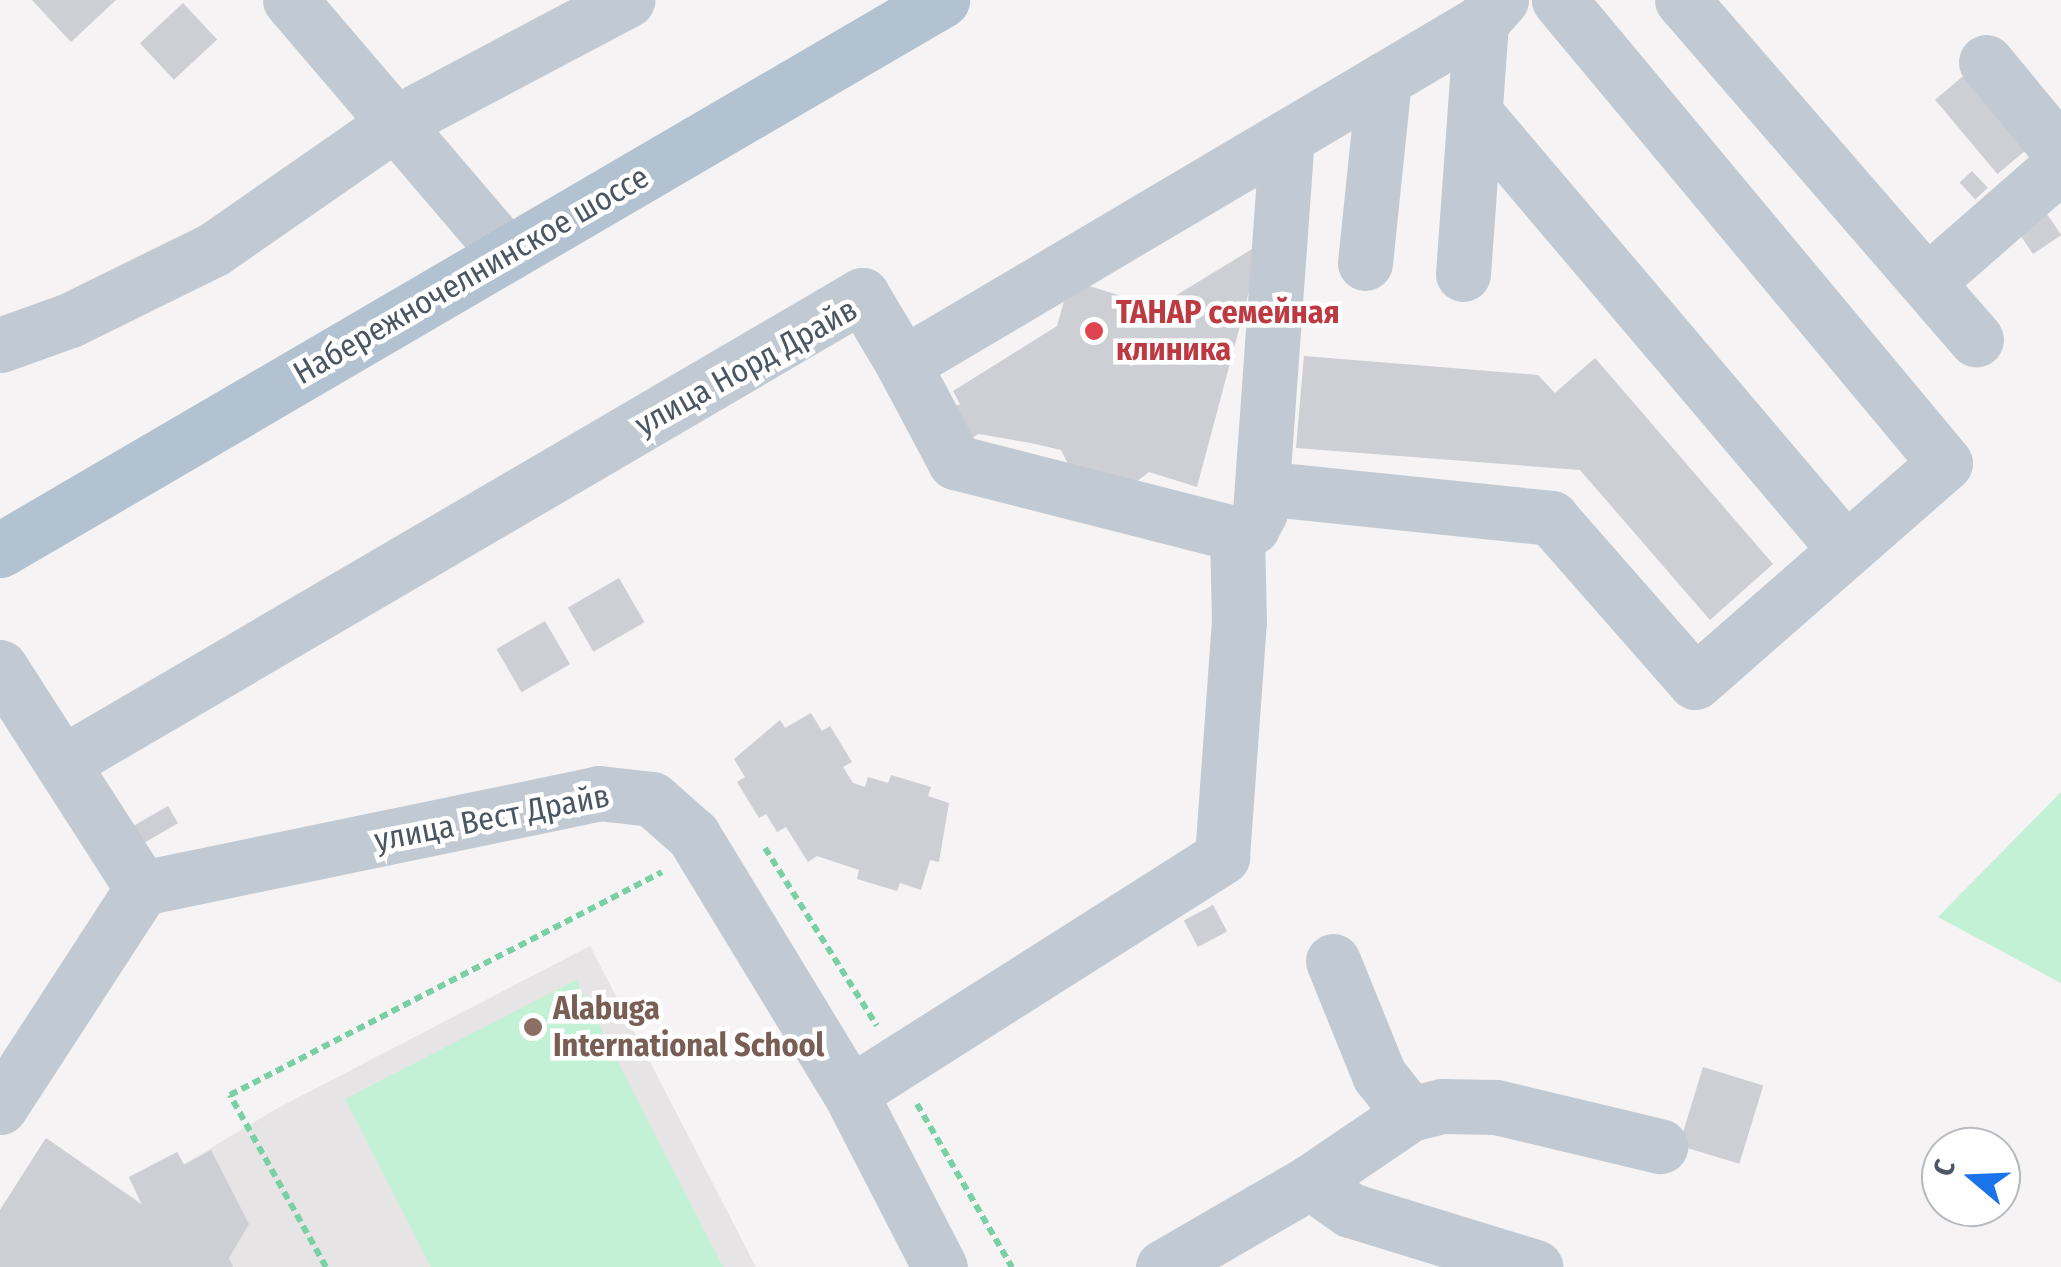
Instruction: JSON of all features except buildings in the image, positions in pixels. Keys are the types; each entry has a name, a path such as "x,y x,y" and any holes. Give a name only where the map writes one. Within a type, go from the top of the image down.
{"main road":[{"name":"Набережночелнинское шоссе","path":"0,550 942,0"}],"street":[{"path":"290,0 506,254"},
{"path":"0,346 70,320 214,249 395,123 627,0"},
{"path":"1491,11 1384,80 903,364 955,462 1250,512 1551,518 1695,682 1946,463 1559,0"},
{"path":"1682,0 1976,340"},
{"path":"1463,274 1475,114 1491,11"},
{"path":"1986,62 2061,153"},
{"path":"1364,263 1384,80"},
{"path":"1475,114 1846,550"},
{"path":"850,1092 1222,857 1239,622 1287,137"},
{"path":"1928,282 2061,165"},
{"name":"улица Норд Драйв","path":"62,763 862,296 903,364"},
{"path":"0,666 142,888 0,1107"},
{"name":"улица Вест Драйв","path":"142,888 599,793 652,799 693,834 850,1092 940,1267"},
{"path":"1333,961 1380,1075 1410,1114"},
{"path":"1163,1267 1310,1182 1410,1114 1442,1106 1496,1108 1660,1146"},
{"path":"1310,1182 1350,1210 1535,1267"}],"path":[{"path":"660,856 677,884"},
{"path":"326,1267 230,1095 668,869"}],"shaded area":[{"name":"Alabuga International School","path":"590,946 756,1267 0,1267 0,1210 46,1138 141,1203 129,1177 177,1152 184,1164 276,1109"}],"green space":[{"path":"2061,792 2061,983 1938,917"},
{"path":"576,980 723,1267 431,1267 345,1099"}],"place":[{"name":"ТАНАР семейная клиника","path":"1094,331"},
{"name":"Alabuga International School","path":"533,1027"}]}
